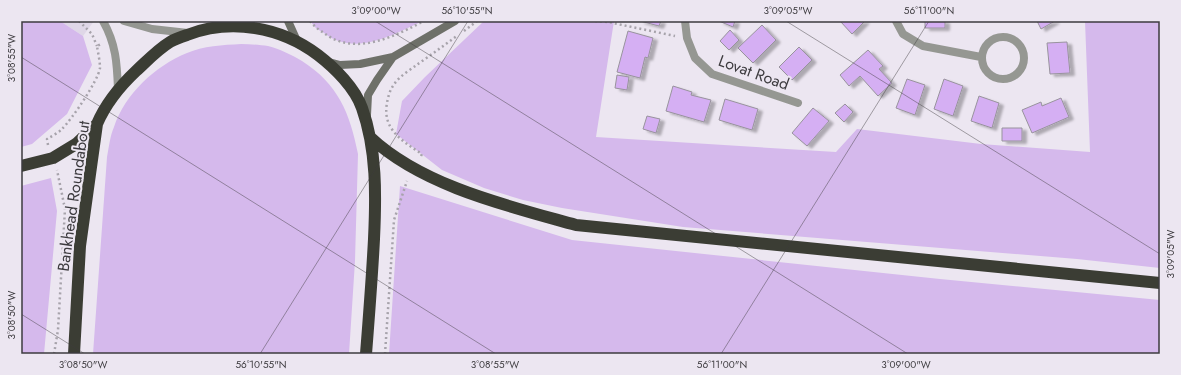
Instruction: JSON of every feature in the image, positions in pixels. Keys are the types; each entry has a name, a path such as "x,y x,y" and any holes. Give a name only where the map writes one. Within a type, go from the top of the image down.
{"highway":[{"name":"Bankhead Roundabout","path":"74,354 80,246 97,124 103,110 118,89 154,54 171,41 216,24 265,29 297,40 325,60 339,74 352,90 361,106 370,137 376,194 366,354"},
{"path":"21,166 53,158 76,144 97,124"},
{"path":"370,137 383,149 402,162 438,180 503,205 576,225 1160,283"}],"street":[{"path":"103,21 111,38 117,61 118,89"},
{"path":"124,21 152,29 192,33"},
{"path":"288,21 297,40"},
{"path":"325,60 340,65 360,64 393,57 455,21"},
{"name":"Lovat Road","path":"686,21 687,38 695,58 712,74 758,91 798,103"},
{"path":"896,21 903,34 923,46 981,57"},
{"path":"999,37 1006,37 1018,44 1024,56 1024,63 1021,70 1016,75 1010,79 1003,80 990,76 982,64 981,57 983,50 992,40 999,37"},
{"path":"366,122 368,95 393,57"}],"path":[{"path":"54,354 58,330 65,209 59,178 46,139 62,129 72,118 97,78 100,69 97,46 92,34 79,21"},
{"path":"310,21 329,37 350,44 370,43 400,34 424,21"},
{"path":"386,354 394,220 405,186 422,154 407,144 388,124 385,113 388,98 393,86 403,75 477,21"},
{"path":"595,21 608,22 687,38"},
{"path":"97,46 111,38"}],"shaded area":[{"path":"21,21 60,21 83,36 92,65 67,114 32,144 21,147"},
{"path":"60,21 94,21 83,36"},
{"path":"311,21 423,21 374,41 348,43 336,40 316,28"},
{"path":"484,21 614,21 596,137 836,152 857,129 981,144 1090,152 1085,21 1160,21 1160,268 1077,259 683,227 562,208 523,200 484,188 442,170 396,134 402,101"},
{"path":"241,44 268,46 286,52 302,61 325,79 340,101 351,125 358,154 355,261 349,354 93,354 107,157 112,134 119,115 133,93 143,82 164,65 187,53 206,47"},
{"path":"51,178 57,211 44,354 21,354 21,186"},
{"path":"400,186 572,240 940,279 1160,300 1160,354 389,354"}],"building":[{"path":"640,21 661,21 659,26"},
{"path":"719,21 735,21 733,27"},
{"path":"840,21 865,21 852,34"},
{"path":"925,21 945,21 945,28 925,28"},
{"path":"1037,21 1055,21 1041,29"},
{"path":"762,25 776,40 753,63 738,48"},
{"path":"730,30 739,40 729,50 720,41"},
{"path":"628,31 653,38 648,58 645,57 640,78 617,72"},
{"path":"1067,42 1070,73 1050,74 1047,43"},
{"path":"799,47 812,60 792,80 779,67"},
{"path":"868,50 883,66 879,69 892,83 878,96 860,76 849,86 840,75"},
{"path":"617,75 629,77 627,90 615,88"},
{"path":"907,79 925,85 915,115 896,108"},
{"path":"944,79 963,86 953,116 934,109"},
{"path":"673,86 692,92 691,95 711,100 704,122 666,111"},
{"path":"979,96 999,103 992,128 971,121"},
{"path":"1061,98 1069,117 1032,133 1022,110 1041,102 1042,106"},
{"path":"725,99 758,109 752,130 719,120"},
{"path":"845,104 853,112 844,122 835,113"},
{"path":"813,108 829,121 807,146 792,133"},
{"path":"647,116 660,119 656,133 643,129"},
{"path":"1002,128 1022,128 1022,141 1002,141"}]}
